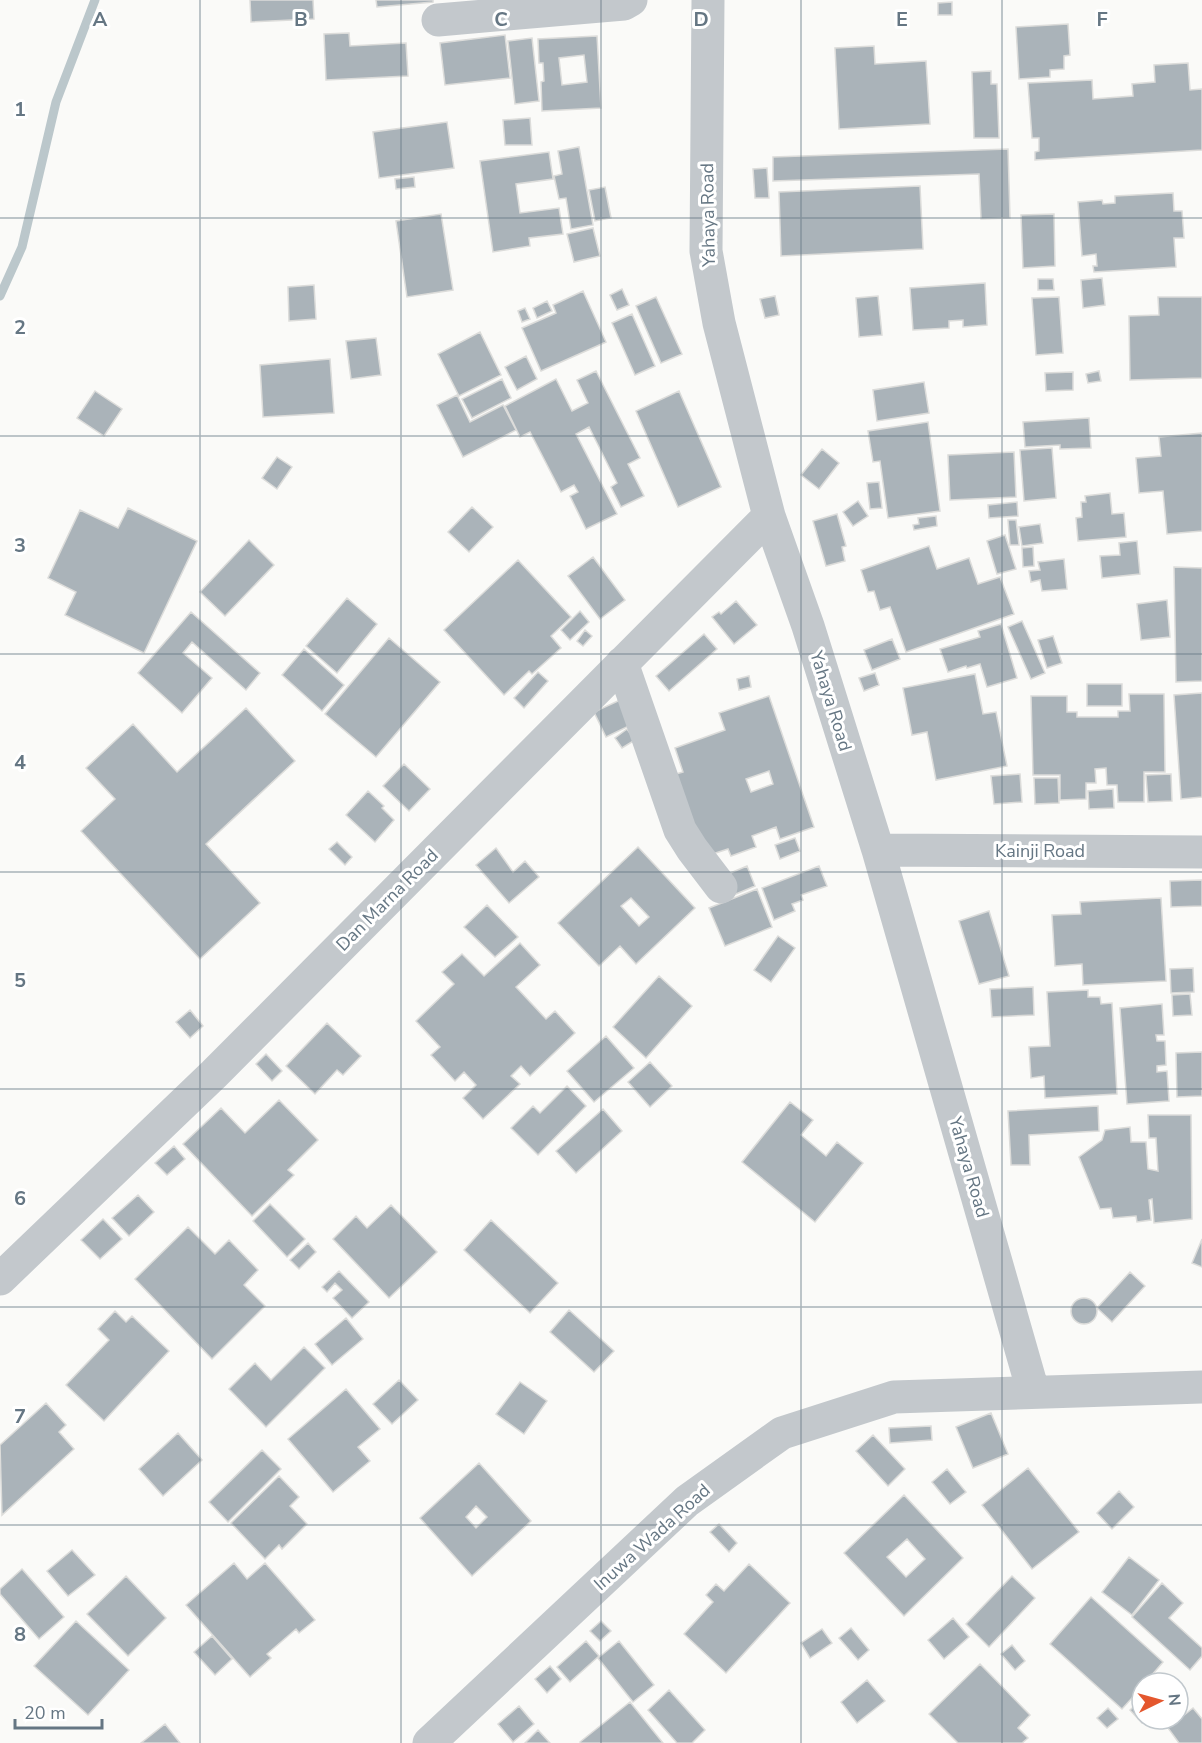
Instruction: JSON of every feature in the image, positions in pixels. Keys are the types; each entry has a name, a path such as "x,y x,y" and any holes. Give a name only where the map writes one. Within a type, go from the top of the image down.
{"street":[{"path":"438,20 624,4 631,0"},
{"name":"Yahaya Road","path":"708,0 706,251 719,323 769,516 808,626 878,850 1033,1391"},
{"name":"Dan Marna Road","path":"0,1279 214,1074 769,516"},
{"path":"622,663 680,830 721,887"},
{"name":"Kainji Road","path":"878,850 1202,852"},
{"name":"Inuwa Wada Road","path":"429,1743 687,1501 782,1433 894,1397 1202,1387"}],"building":[{"path":"250,0 313,0 314,19 251,22"},
{"path":"376,0 433,0 433,2 377,7"},
{"path":"952,2 952,15 938,15 938,3"},
{"path":"1068,24 1070,55 1064,56 1064,69 1050,70 1050,77 1019,79 1016,27"},
{"path":"349,33 350,46 406,43 408,76 326,80 324,34"},
{"path":"505,35 510,78 445,85 440,43"},
{"path":"597,36 601,108 542,111 543,63 539,63 538,39","holes":["584,55 587,82 562,85 559,58"]},
{"path":"532,38 539,101 515,104 508,41"},
{"path":"874,46 875,64 926,61 930,124 839,129 835,48"},
{"path":"1188,63 1190,90 1202,89 1202,150 1035,160 1035,152 1039,151 1039,138 1032,138 1028,83 1092,80 1093,99 1133,96 1132,84 1155,82 1154,65"},
{"path":"991,71 991,84 997,84 999,138 974,138 972,72"},
{"path":"530,118 532,145 505,145 503,120"},
{"path":"447,122 454,168 379,178 373,132"},
{"path":"579,147 593,225 571,229 566,198 559,199 554,176 562,174 558,151"},
{"path":"1008,149 1010,218 981,219 979,174 773,181 773,157"},
{"path":"549,152 553,179 516,184 520,213 559,208 563,234 529,238 530,246 493,252 480,161"},
{"path":"767,168 769,198 755,198 753,169"},
{"path":"414,177 415,187 396,189 395,179"},
{"path":"920,186 923,249 781,256 779,192"},
{"path":"605,187 611,218 595,221 589,190"},
{"path":"1173,193 1174,211 1182,211 1184,238 1174,238 1176,267 1094,272 1093,266 1097,266 1096,254 1082,256 1078,202 1102,200 1103,204 1115,203 1115,196"},
{"path":"441,214 453,290 407,297 396,221"},
{"path":"1054,214 1055,266 1023,268 1021,215"},
{"path":"593,228 600,256 574,262 567,234"},
{"path":"1102,278 1105,305 1083,308 1081,280"},
{"path":"1038,279 1053,279 1054,290 1038,290"},
{"path":"985,283 987,325 963,327 963,320 949,321 949,328 913,330 910,288"},
{"path":"314,285 316,319 289,321 288,287"},
{"path":"622,289 629,305 617,310 610,295"},
{"path":"583,291 606,342 541,371 522,328 556,313 553,305"},
{"path":"775,296 779,315 765,318 760,299"},
{"path":"878,296 882,335 859,337 856,298"},
{"path":"656,297 682,354 661,363 636,306"},
{"path":"1059,297 1063,353 1036,355 1032,298"},
{"path":"1158,297 1202,297 1202,378 1130,380 1129,316 1159,315"},
{"path":"547,301 552,311 537,318 533,308"},
{"path":"525,308 530,319 522,322 518,311"},
{"path":"632,314 655,366 635,375 612,323"},
{"path":"480,332 501,375 459,396 438,354"},
{"path":"376,338 381,375 351,379 346,341"},
{"path":"526,356 537,379 517,390 505,367"},
{"path":"330,359 334,413 263,417 260,365"},
{"path":"596,371 640,458 628,464 644,496 621,507 611,487 617,483 589,427 576,434 617,514 586,529 570,496 578,492 574,485 561,492 530,432 520,437 505,406 556,379 572,411 588,403 577,380"},
{"path":"1099,371 1101,381 1088,383 1086,374"},
{"path":"1073,372 1073,390 1046,391 1045,373"},
{"path":"502,379 511,398 472,418 462,399"},
{"path":"924,382 929,413 877,421 873,390"},
{"path":"95,391 122,409 104,436 77,418"},
{"path":"679,391 721,487 678,507 636,411"},
{"path":"457,395 470,422 503,405 516,430 463,457 437,405"},
{"path":"1089,418 1091,448 1060,449 1060,445 1025,447 1023,422"},
{"path":"928,422 940,511 888,518 880,461 873,462 868,431"},
{"path":"1202,433 1202,531 1167,534 1163,491 1139,493 1136,458 1161,456 1159,437"},
{"path":"1052,448 1056,498 1024,501 1020,450"},
{"path":"822,449 839,463 819,489 801,475"},
{"path":"1014,452 1016,497 950,500 948,455"},
{"path":"277,457 292,467 277,489 262,478"},
{"path":"879,482 882,508 870,509 867,483"},
{"path":"1110,493 1112,514 1124,513 1126,537 1078,541 1076,518 1082,517 1081,502 1086,502 1085,496"},
{"path":"858,501 868,516 853,526 843,512"},
{"path":"1017,502 1018,516 989,518 988,505"},
{"path":"472,507 493,527 469,552 448,532"},
{"path":"128,508 197,541 144,653 65,615 76,592 48,578 80,510 118,528"},
{"path":"837,514 846,546 842,547 845,561 826,566 813,521"},
{"path":"936,516 937,526 914,530 913,525 919,524 918,518"},
{"path":"1008,520 1016,520 1019,545 1010,545"},
{"path":"1040,524 1043,543 1022,546 1019,527"},
{"path":"1005,535 1016,569 997,574 987,541"},
{"path":"249,540 274,565 225,616 200,592"},
{"path":"1137,541 1140,574 1102,578 1100,556 1120,555 1119,543"},
{"path":"929,546 937,569 969,558 978,584 1000,577 1014,614 906,652 890,607 880,610 874,591 868,592 861,570"},
{"path":"1033,547 1034,566 1023,567 1022,548"},
{"path":"593,557 625,600 600,619 568,576"},
{"path":"1064,559 1067,589 1042,591 1040,580 1031,582 1029,571 1040,570 1038,562"},
{"path":"518,560 571,617 551,636 561,648 532,674 529,671 504,695 444,630"},
{"path":"1174,567 1202,568 1202,681 1176,682"},
{"path":"347,598 377,624 337,673 306,646"},
{"path":"1167,600 1170,637 1141,640 1137,604"},
{"path":"736,601 757,625 734,644 712,617 719,612 721,614"},
{"path":"580,611 589,622 570,640 561,630"},
{"path":"191,612 260,673 246,690 192,642 183,653 212,678 182,713 138,673"},
{"path":"1022,621 1045,673 1031,679 1008,627"},
{"path":"1001,624 1017,678 987,687 980,664 948,672 940,649 980,637 978,631"},
{"path":"585,630 592,636 583,646 577,641"},
{"path":"704,634 717,649 669,691 656,676"},
{"path":"1053,636 1062,663 1047,668 1038,640"},
{"path":"389,638 440,682 376,757 325,714"},
{"path":"892,639 900,659 872,670 864,650"},
{"path":"304,649 344,685 322,711 282,675"},
{"path":"538,672 548,681 524,708 514,698"},
{"path":"875,673 879,685 864,691 859,678"},
{"path":"975,674 983,714 996,712 1007,766 936,780 927,732 912,735 903,688"},
{"path":"749,676 751,687 739,690 737,679"},
{"path":"1087,684 1122,684 1122,706 1087,706"},
{"path":"1202,693 1202,797 1181,799 1174,695"},
{"path":"1129,694 1164,694 1165,772 1144,772 1144,802 1118,802 1117,785 1107,785 1106,768 1095,769 1096,783 1086,783 1086,799 1060,800 1060,775 1033,775 1031,696 1067,696 1067,712 1077,712 1077,717 1118,717 1118,711 1130,711"},
{"path":"769,696 814,827 780,839 776,827 752,836 756,847 731,856 728,849 700,858 676,774 683,772 675,748 725,730 719,713","holes":["769,771 773,784 751,792 746,779"]},
{"path":"620,700 631,725 606,737 594,712"},
{"path":"246,708 295,761 206,844 260,903 200,959 81,831 115,799 86,768 133,724 177,772"},
{"path":"627,729 635,740 622,748 615,738"},
{"path":"404,764 430,789 409,811 383,786"},
{"path":"1020,774 1022,802 994,804 991,776"},
{"path":"1171,774 1172,801 1148,802 1146,775"},
{"path":"1034,778 1058,778 1059,803 1035,804"},
{"path":"1113,789 1114,808 1089,809 1088,791"},
{"path":"368,791 384,806 382,808 394,820 375,842 346,815"},
{"path":"795,838 800,851 780,859 775,845"},
{"path":"337,842 352,857 345,865 329,849"},
{"path":"638,847 695,908 636,964 620,946 599,966 558,923","holes":["631,898 649,917 639,926 621,906"]},
{"path":"496,848 513,872 525,861 539,877 509,903 476,865"},
{"path":"747,866 755,886 736,894 728,874"},
{"path":"819,866 827,886 801,895 803,900 792,904 795,911 774,920 762,888"},
{"path":"1202,880 1202,906 1171,907 1170,881"},
{"path":"757,889 772,927 725,946 709,908"},
{"path":"1161,898 1166,981 1083,985 1082,964 1055,966 1052,915 1081,914 1080,902"},
{"path":"487,905 518,937 495,957 464,927"},
{"path":"989,911 1009,976 979,984 959,921"},
{"path":"778,936 795,948 771,982 754,970"},
{"path":"520,943 540,965 516,987 546,1019 555,1011 575,1033 530,1076 521,1066 511,1076 520,1084 483,1119 463,1098 476,1085 464,1072 455,1081 431,1055 440,1047 416,1021 454,984 442,972 462,954 484,976"},
{"path":"1193,968 1194,992 1171,993 1170,969"},
{"path":"659,976 692,1006 646,1058 613,1027"},
{"path":"1033,987 1034,1015 992,1017 990,989"},
{"path":"1088,990 1088,997 1100,997 1101,1004 1112,1003 1117,1094 1045,1098 1044,1076 1031,1078 1029,1047 1050,1046 1047,992"},
{"path":"1190,994 1192,1015 1173,1016 1172,995"},
{"path":"1162,1004 1164,1035 1156,1035 1157,1041 1165,1041 1166,1065 1157,1066 1157,1072 1167,1071 1169,1101 1127,1104 1120,1008"},
{"path":"190,1010 203,1026 190,1038 176,1022"},
{"path":"327,1023 361,1056 343,1075 337,1070 315,1094 286,1066"},
{"path":"606,1036 634,1068 594,1102 567,1071"},
{"path":"1202,1052 1202,1096 1177,1097 1176,1053"},
{"path":"266,1054 282,1071 272,1081 256,1064"},
{"path":"650,1062 672,1086 650,1107 628,1082"},
{"path":"567,1086 586,1106 538,1155 511,1128 533,1106 540,1113"},
{"path":"279,1100 318,1140 288,1170 294,1175 252,1216 183,1144 221,1108 245,1133"},
{"path":"790,1102 813,1120 801,1135 826,1156 837,1142 863,1163 815,1222 742,1162"},
{"path":"1098,1106 1099,1131 1029,1135 1030,1165 1011,1165 1008,1111"},
{"path":"603,1109 622,1131 576,1173 556,1151"},
{"path":"1148,1115 1191,1115 1192,1219 1154,1223 1152,1199 1149,1200 1151,1220 1137,1222 1136,1216 1113,1218 1111,1208 1100,1209 1079,1157 1102,1140 1105,1130 1130,1127 1131,1142 1146,1142 1148,1169 1158,1171 1156,1138 1149,1138"},
{"path":"174,1146 185,1159 167,1175 155,1163"},
{"path":"138,1195 154,1212 129,1236 112,1218"},
{"path":"270,1204 305,1239 287,1257 253,1221"},
{"path":"391,1205 437,1252 389,1298 333,1239 356,1216 367,1228"},
{"path":"103,1219 122,1239 100,1259 81,1240"},
{"path":"491,1220 558,1283 530,1313 464,1250"},
{"path":"188,1227 215,1254 229,1240 258,1270 244,1285 265,1306 212,1359 135,1279"},
{"path":"1202,1239 1202,1267 1192,1263"},
{"path":"308,1243 316,1252 299,1269 290,1260"},
{"path":"339,1271 369,1302 352,1318 333,1298 342,1290 335,1283 327,1292 322,1287"},
{"path":"1130,1272 1145,1286 1112,1322 1097,1308"},
{"path":"1084,1298 1093,1302 1097,1311 1093,1320 1084,1324 1075,1320 1071,1311 1075,1302"},
{"path":"569,1310 614,1351 594,1372 550,1332"},
{"path":"115,1311 126,1322 132,1316 169,1351 104,1421 66,1385 109,1340 98,1329"},
{"path":"346,1318 363,1339 332,1365 315,1344"},
{"path":"304,1347 325,1368 266,1427 229,1389 255,1363 271,1380"},
{"path":"399,1380 418,1400 392,1424 373,1404"},
{"path":"520,1382 547,1401 524,1434 496,1414"},
{"path":"346,1389 380,1429 358,1447 370,1461 333,1492 288,1439"},
{"path":"46,1403 66,1425 59,1432 74,1449 2,1515 0,1445"},
{"path":"991,1413 1008,1454 973,1468 956,1427"},
{"path":"931,1426 932,1440 890,1443 889,1428"},
{"path":"178,1433 202,1460 163,1496 139,1469"},
{"path":"873,1435 905,1469 888,1486 856,1451"},
{"path":"262,1450 281,1469 228,1522 209,1502"},
{"path":"479,1463 531,1521 472,1576 420,1518","holes":["476,1506 487,1517 476,1528 466,1517"]},
{"path":"1028,1468 1079,1532 1032,1569 982,1505"},
{"path":"947,1469 966,1492 950,1504 932,1482"},
{"path":"279,1476 299,1497 290,1506 307,1524 282,1549 279,1545 265,1559 231,1523"},
{"path":"1119,1491 1134,1507 1112,1529 1097,1513"},
{"path":"904,1495 963,1558 904,1616 844,1553","holes":["907,1539 925,1559 906,1577 887,1557"]},
{"path":"719,1524 737,1543 729,1552 710,1532"},
{"path":"72,1550 95,1575 68,1596 47,1571"},
{"path":"1129,1557 1159,1580 1132,1615 1102,1592"},
{"path":"234,1563 247,1579 265,1563 315,1620 299,1633 296,1629 267,1654 271,1658 250,1677 186,1605"},
{"path":"749,1564 790,1603 726,1673 684,1634 713,1602 706,1595 716,1584 724,1591"},
{"path":"22,1569 64,1617 39,1639 0,1594 0,1589"},
{"path":"126,1576 166,1618 128,1656 87,1614"},
{"path":"1012,1576 1035,1598 989,1647 966,1624"},
{"path":"1162,1583 1183,1603 1169,1618 1202,1648 1202,1656 1190,1670 1132,1617"},
{"path":"1091,1597 1163,1662 1155,1671 1130,1671 1130,1700 1122,1709 1050,1644"},
{"path":"953,1618 969,1637 944,1659 928,1640"},
{"path":"76,1621 129,1670 88,1715 34,1666"},
{"path":"601,1621 611,1631 600,1641 590,1631"},
{"path":"851,1628 869,1650 858,1660 839,1638"},
{"path":"822,1629 832,1643 810,1658 801,1643"},
{"path":"212,1636 232,1659 215,1675 194,1652"},
{"path":"586,1641 599,1656 570,1682 557,1667"},
{"path":"619,1641 654,1685 633,1702 598,1658"},
{"path":"1012,1645 1025,1661 1015,1670 1001,1654"},
{"path":"980,1664 1030,1715 1018,1728 1028,1738 1022,1743 958,1743 929,1714"},
{"path":"550,1666 561,1679 547,1693 535,1679"},
{"path":"867,1680 885,1701 857,1723 841,1702"},
{"path":"669,1690 705,1730 692,1743 677,1743 648,1710"},
{"path":"630,1702 663,1743 580,1742"},
{"path":"519,1706 534,1724 513,1742 498,1724"},
{"path":"1108,1708 1118,1719 1107,1728 1097,1718"},
{"path":"1193,1708 1202,1719 1202,1743 1179,1743 1170,1731 1190,1731 1190,1710"},
{"path":"165,1724 180,1743 141,1743"},
{"path":"538,1730 550,1743 525,1743"}],"waterway":[{"path":"0,296 22,247 56,102 95,0"}]}
